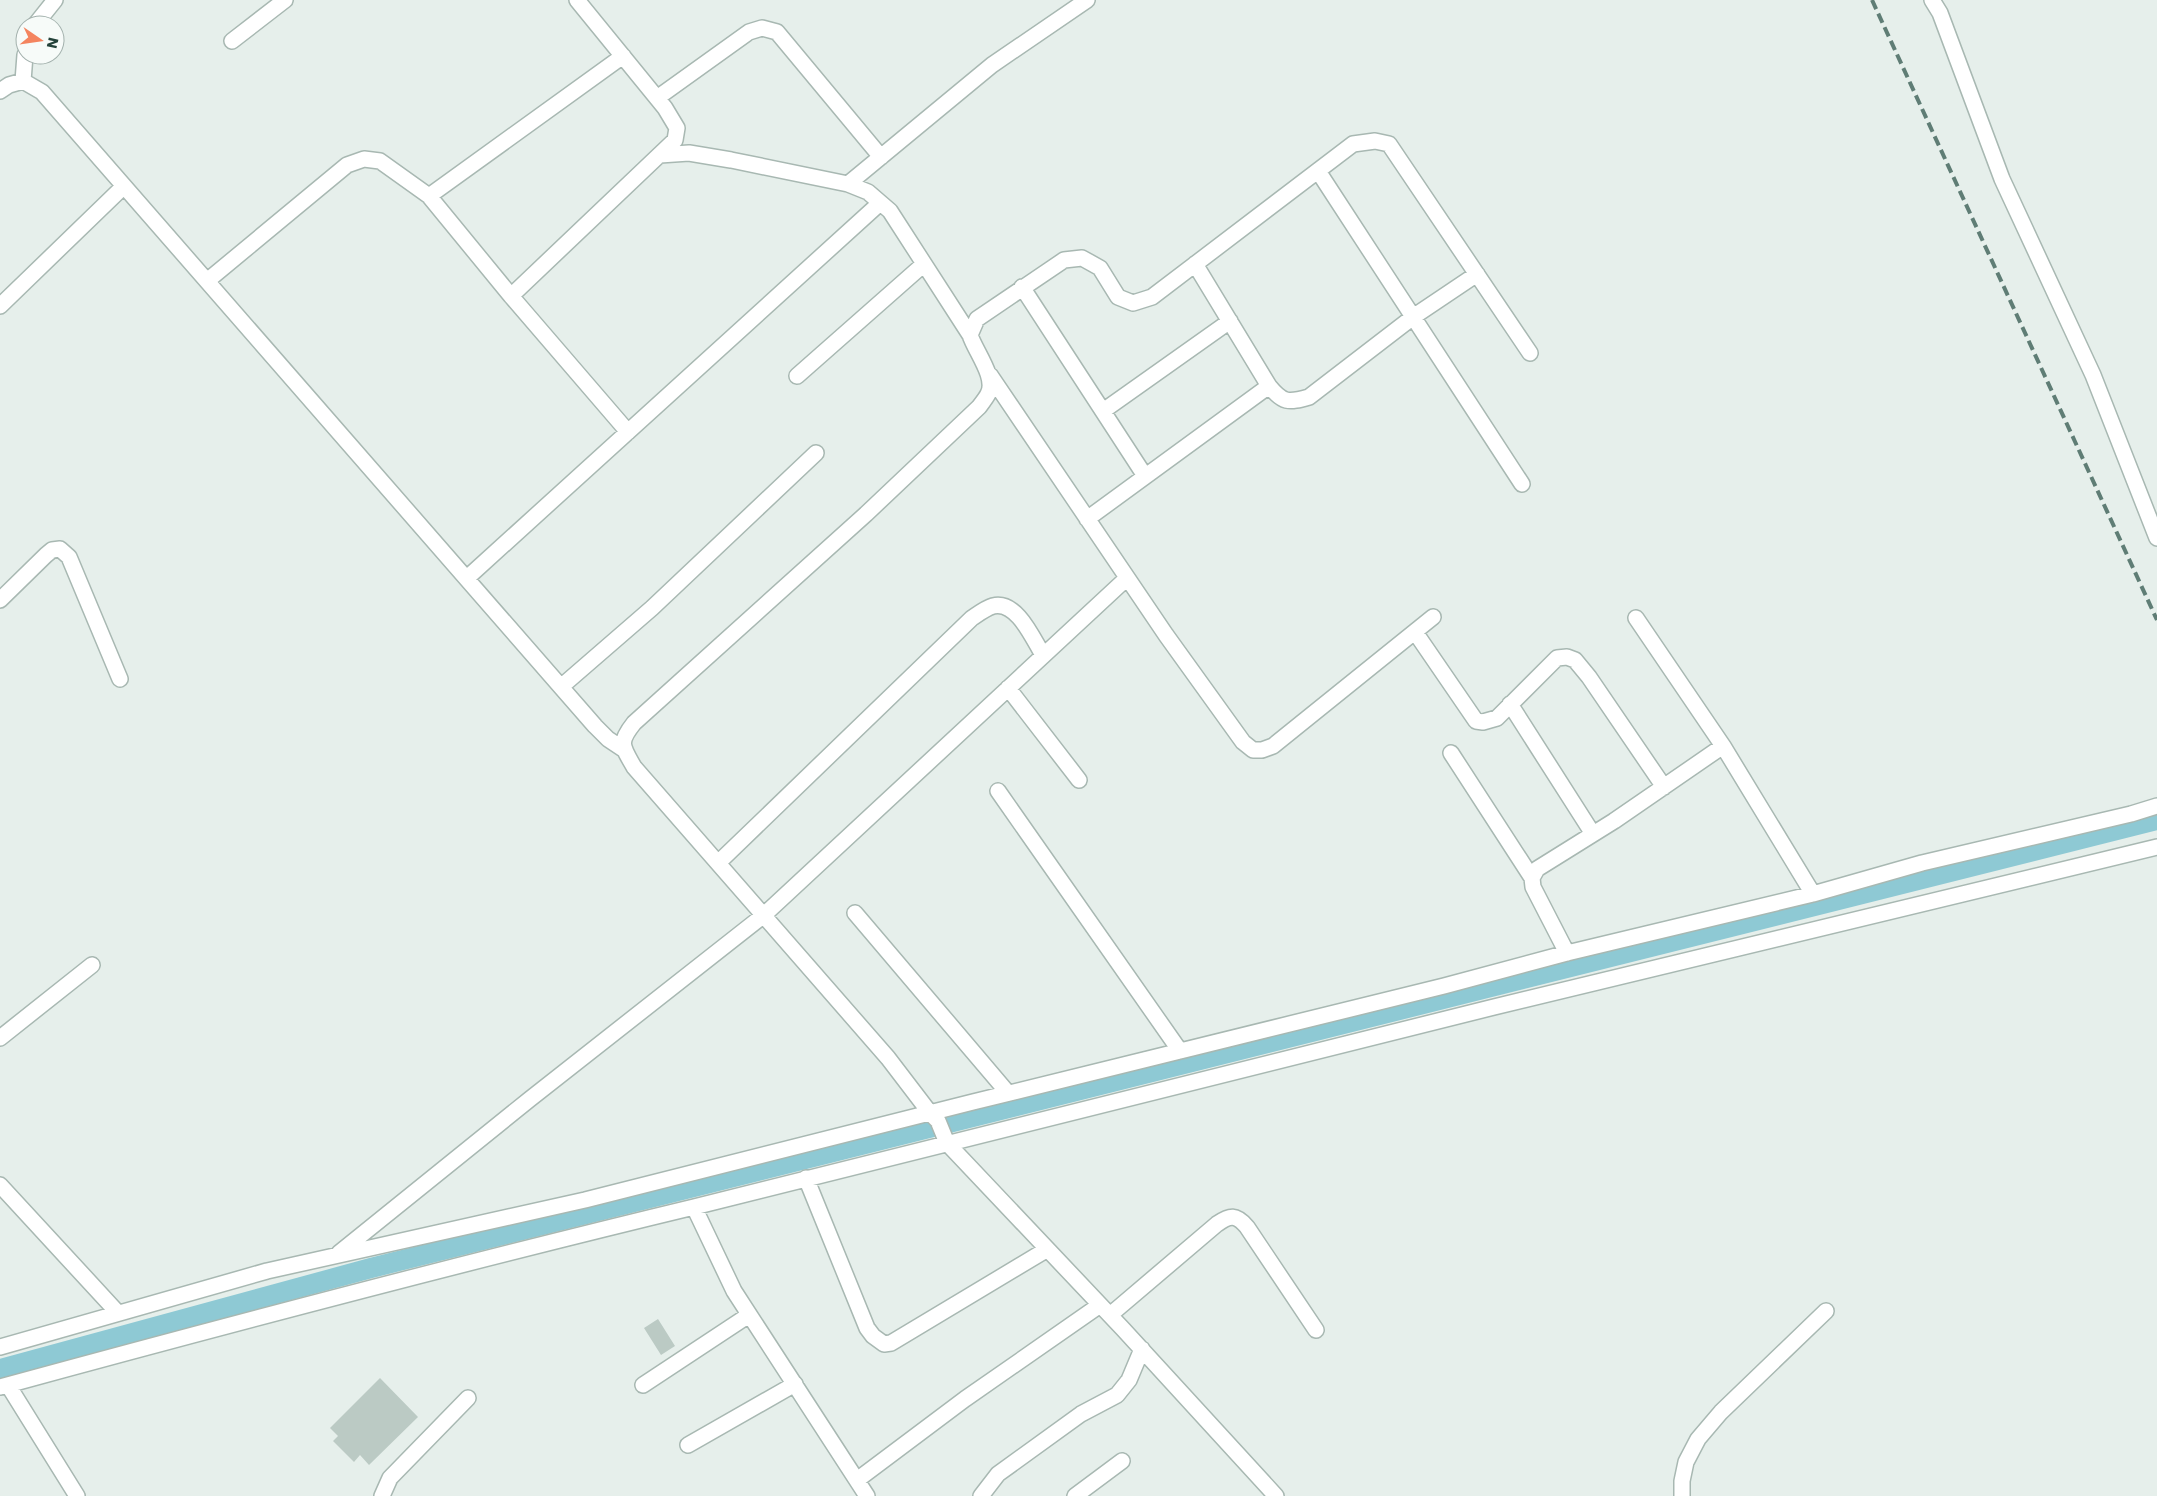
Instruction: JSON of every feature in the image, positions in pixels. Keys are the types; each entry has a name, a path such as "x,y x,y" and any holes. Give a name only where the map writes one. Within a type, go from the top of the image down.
{"street":[{"path":"42,15 55,0"},
{"path":"232,41 286,0"},
{"path":"511,296 675,140 677,128 657,98 577,0"},
{"path":"848,184 992,66 1087,0"},
{"path":"1932,0 1940,13 2002,179 2092,376 2157,538"},
{"path":"657,98 749,32 762,28 777,32 881,157"},
{"path":"429,196 623,56"},
{"path":"23,81 24,65"},
{"path":"0,91 9,85 23,81 42,92 608,739 623,749"},
{"path":"970,335 977,319 1064,260 1082,258 1100,268 1118,297 1133,304 1152,297 1353,144 1375,140 1389,144 1530,353"},
{"path":"660,155 690,153 848,184 868,192 890,211 970,335 974,347 990,375 1127,578 1243,742 1253,750 1262,750 1273,746 1433,617"},
{"path":"207,280 347,165 364,159 380,161 429,196 511,296 628,432"},
{"path":"1318,171 1522,484"},
{"path":"0,306 124,186"},
{"path":"467,578 880,203"},
{"path":"797,376 924,264"},
{"path":"1195,264 1269,386 1280,399 1293,402 1309,397 1413,317 1477,274"},
{"path":"1022,287 1145,476"},
{"path":"1102,410 1230,321"},
{"path":"990,375 990,392 979,407 866,514 634,724 622,742 623,749 634,767 888,1058 934,1117 945,1140 1046,1250 1142,1349 1276,1496"},
{"path":"1087,519 1269,386"},
{"path":"562,686 652,608 816,453"},
{"path":"0,600 46,555 52,550 60,549 69,557 120,679"},
{"path":"337,1255 530,1099 764,915 1127,578"},
{"path":"718,863 972,618 993,606 1006,606 1019,617 1043,655"},
{"path":"1636,618 1723,746 1813,894"},
{"path":"1415,632 1476,721 1483,722 1496,718 1558,658 1567,657 1575,660 1589,677 1664,787"},
{"path":"1008,688 1079,780"},
{"path":"1510,704 1593,834"},
{"path":"1567,953 1532,887 1532,878 1537,869 1593,834 1723,746"},
{"path":"1451,753 1532,878"},
{"path":"998,791 1180,1051"},
{"path":"0,1347 267,1271 585,1200 934,1117 1008,1093 1444,986 1567,953 1813,894 1922,862 2131,814 2157,806"},
{"path":"77,1496 4,1386 370,1287 577,1234 694,1207 945,1140 2157,846"},
{"path":"855,913 1008,1093"},
{"path":"0,1038 92,965"},
{"path":"806,1178 867,1328 873,1336 884,1344 891,1343 1046,1250"},
{"path":"0,1185 118,1313"},
{"path":"694,1207 721,1266 749,1315 867,1496"},
{"path":"857,1480 965,1399 1105,1310 1228,1217 1240,1218 1316,1330"},
{"path":"1682,1496 1682,1481 1686,1462 1698,1439 1721,1412 1826,1310"},
{"path":"643,1385 749,1315"},
{"path":"981,1496 998,1474 1081,1414 1117,1395 1129,1380 1142,1349"},
{"path":"688,1445 795,1384"},
{"path":"382,1496 390,1478 468,1398"},
{"path":"1075,1496 1122,1461"}],"building":[{"path":"658,1319 675,1346 661,1355 644,1328"},
{"path":"380,1378 418,1417 369,1465 360,1455 354,1462 333,1441 338,1436 330,1428"}],"waterway":[{"path":"0,1369 371,1268 2157,820"}],"railway":[{"path":"1872,0 2157,620"}]}
